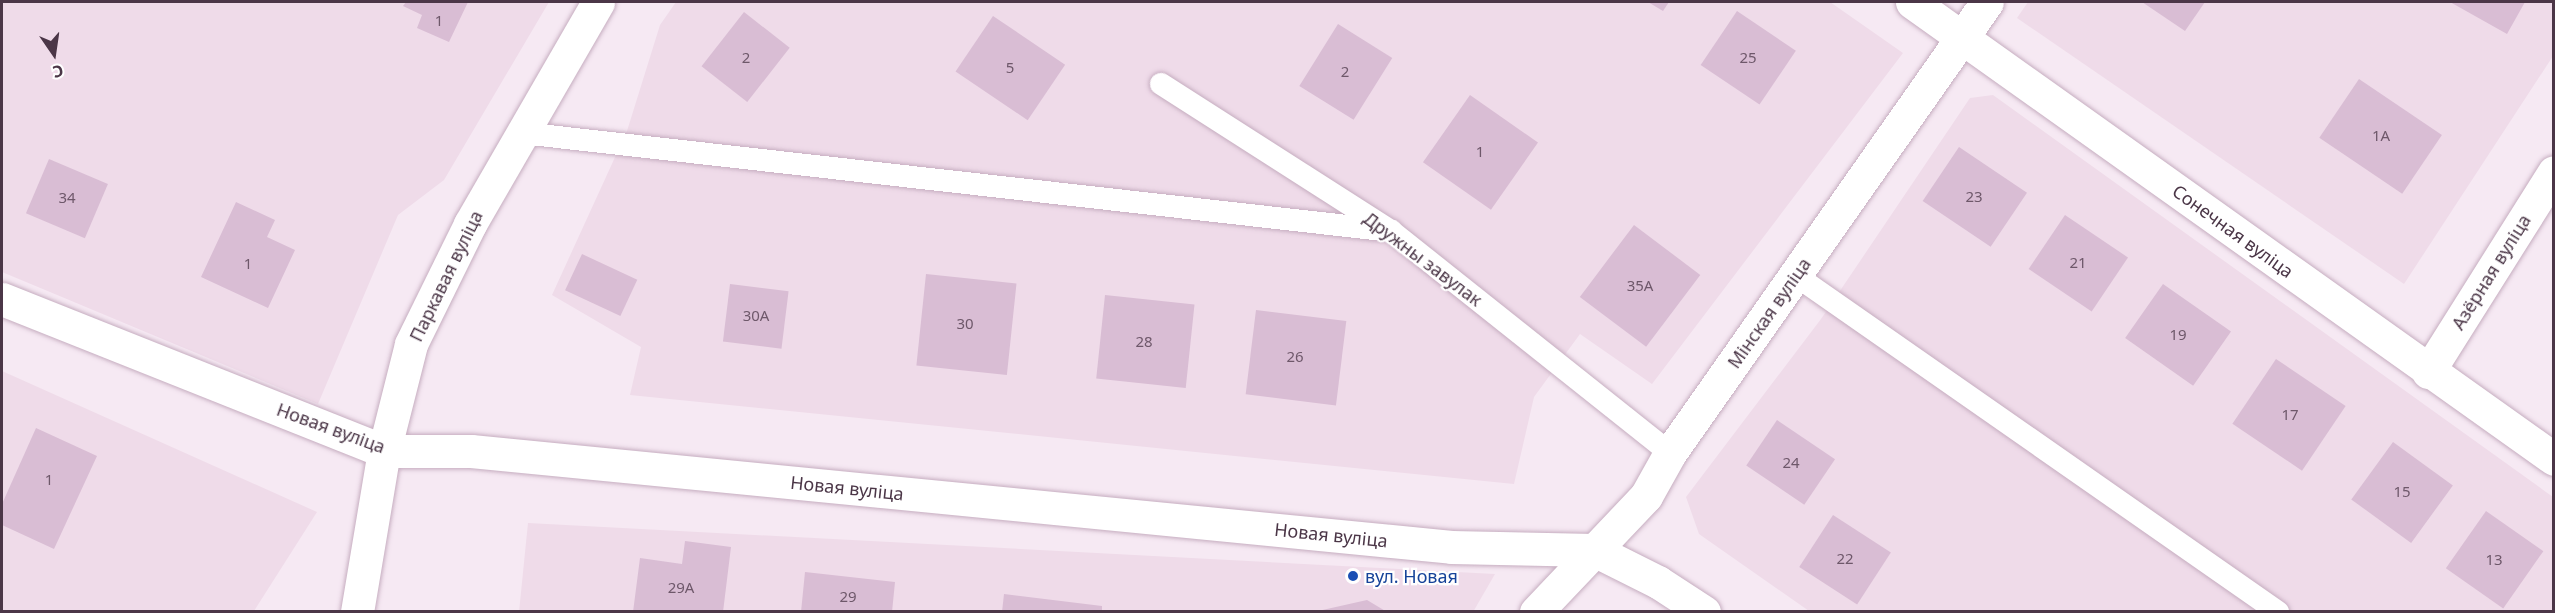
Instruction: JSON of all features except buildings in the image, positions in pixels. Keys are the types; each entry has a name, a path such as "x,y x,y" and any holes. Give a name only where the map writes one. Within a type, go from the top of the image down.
{"street":[{"name":"Паркавая вуліца","path":"357,612 384,451 411,344 470,224 598,2"},
{"name":"Сонечная вуліца","path":"1912,2 1963,36 2428,372 2553,459"},
{"name":"Мінская вуліца","path":"1536,612 1646,496 1670,453 1987,2"},
{"name":"Азёрная вуліца","path":"2428,372 2553,172"},
{"name":"Новая вуліца","path":"2,298 384,451 471,451 1451,547 1594,550 1658,582 1704,612"}],"lane":[{"name":"Дружны завулак","path":"1161,84 1391,231 1670,453"},
{"path":"522,133 1391,231"},
{"path":"1795,275 2278,612"}],"shaded area":[{"path":"2,2 549,2 444,180 398,215 318,404 2,272"},
{"path":"676,2 1830,2 1903,53 1652,384 1580,334 1534,397 1514,484 630,395 641,347 552,295 627,131 660,25"},
{"path":"2028,2 2553,2 2553,56 2404,284 2017,18"},
{"path":"1993,95 2553,497 2553,611 1809,611 1699,534 1686,497 1821,319 1970,98"},
{"path":"2,371 317,512 254,611 2,612"},
{"path":"528,523 1495,574 1473,612 519,612"}],"place":[{"name":"вул. Новая","path":"1353,576"}]}
